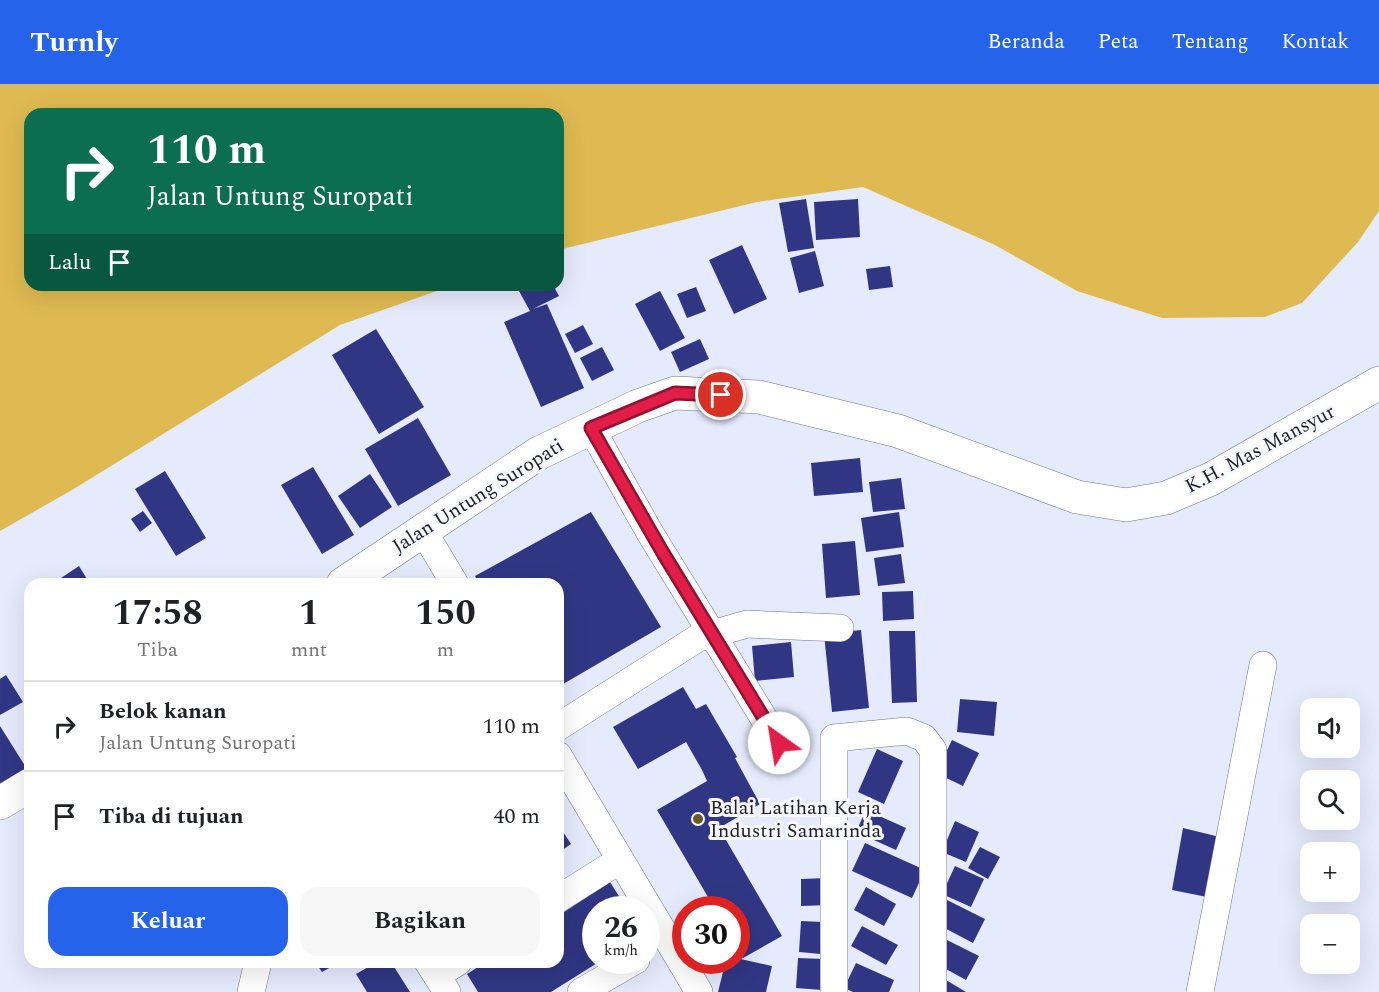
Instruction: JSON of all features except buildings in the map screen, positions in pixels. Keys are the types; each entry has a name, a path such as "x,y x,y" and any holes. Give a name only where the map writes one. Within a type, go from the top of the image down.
{"main road":[{"name":"K.H. Mas Mansyur","path":"898,431 1077,497 1109,503 1147,503 1211,479 1379,383"},
{"name":"Jalan Untung Suropati","path":"352,578 539,453 591,428 675,393 759,397 898,431"},
{"path":"0,804 24,789"}],"street":[{"path":"591,428 779,743"},
{"path":"422,529 451,578"},
{"path":"564,723 698,638 747,624 840,628"},
{"path":"1200,992 1263,665"},
{"path":"834,992 834,738 907,731 924,738 933,750 933,992"},
{"path":"564,765 620,860 636,896"},
{"path":"564,895 620,860"},
{"path":"660,949 699,992"},
{"path":"251,992 257,968"},
{"path":"580,992 612,974"}],"shaded area":[{"path":"0,84 1379,84 1379,211 1358,242 1302,303 1265,317 1162,318 1077,291 995,245 863,187 757,202 564,249 564,108 24,108 24,291 437,291 340,325 72,490 0,531"}],"place":[{"name":"Balai Latihan Kerja Industri Samarinda","path":"698,819"}],"route":[{"path":"721,395 675,393 638,406 591,428 663,553 779,743"}]}
